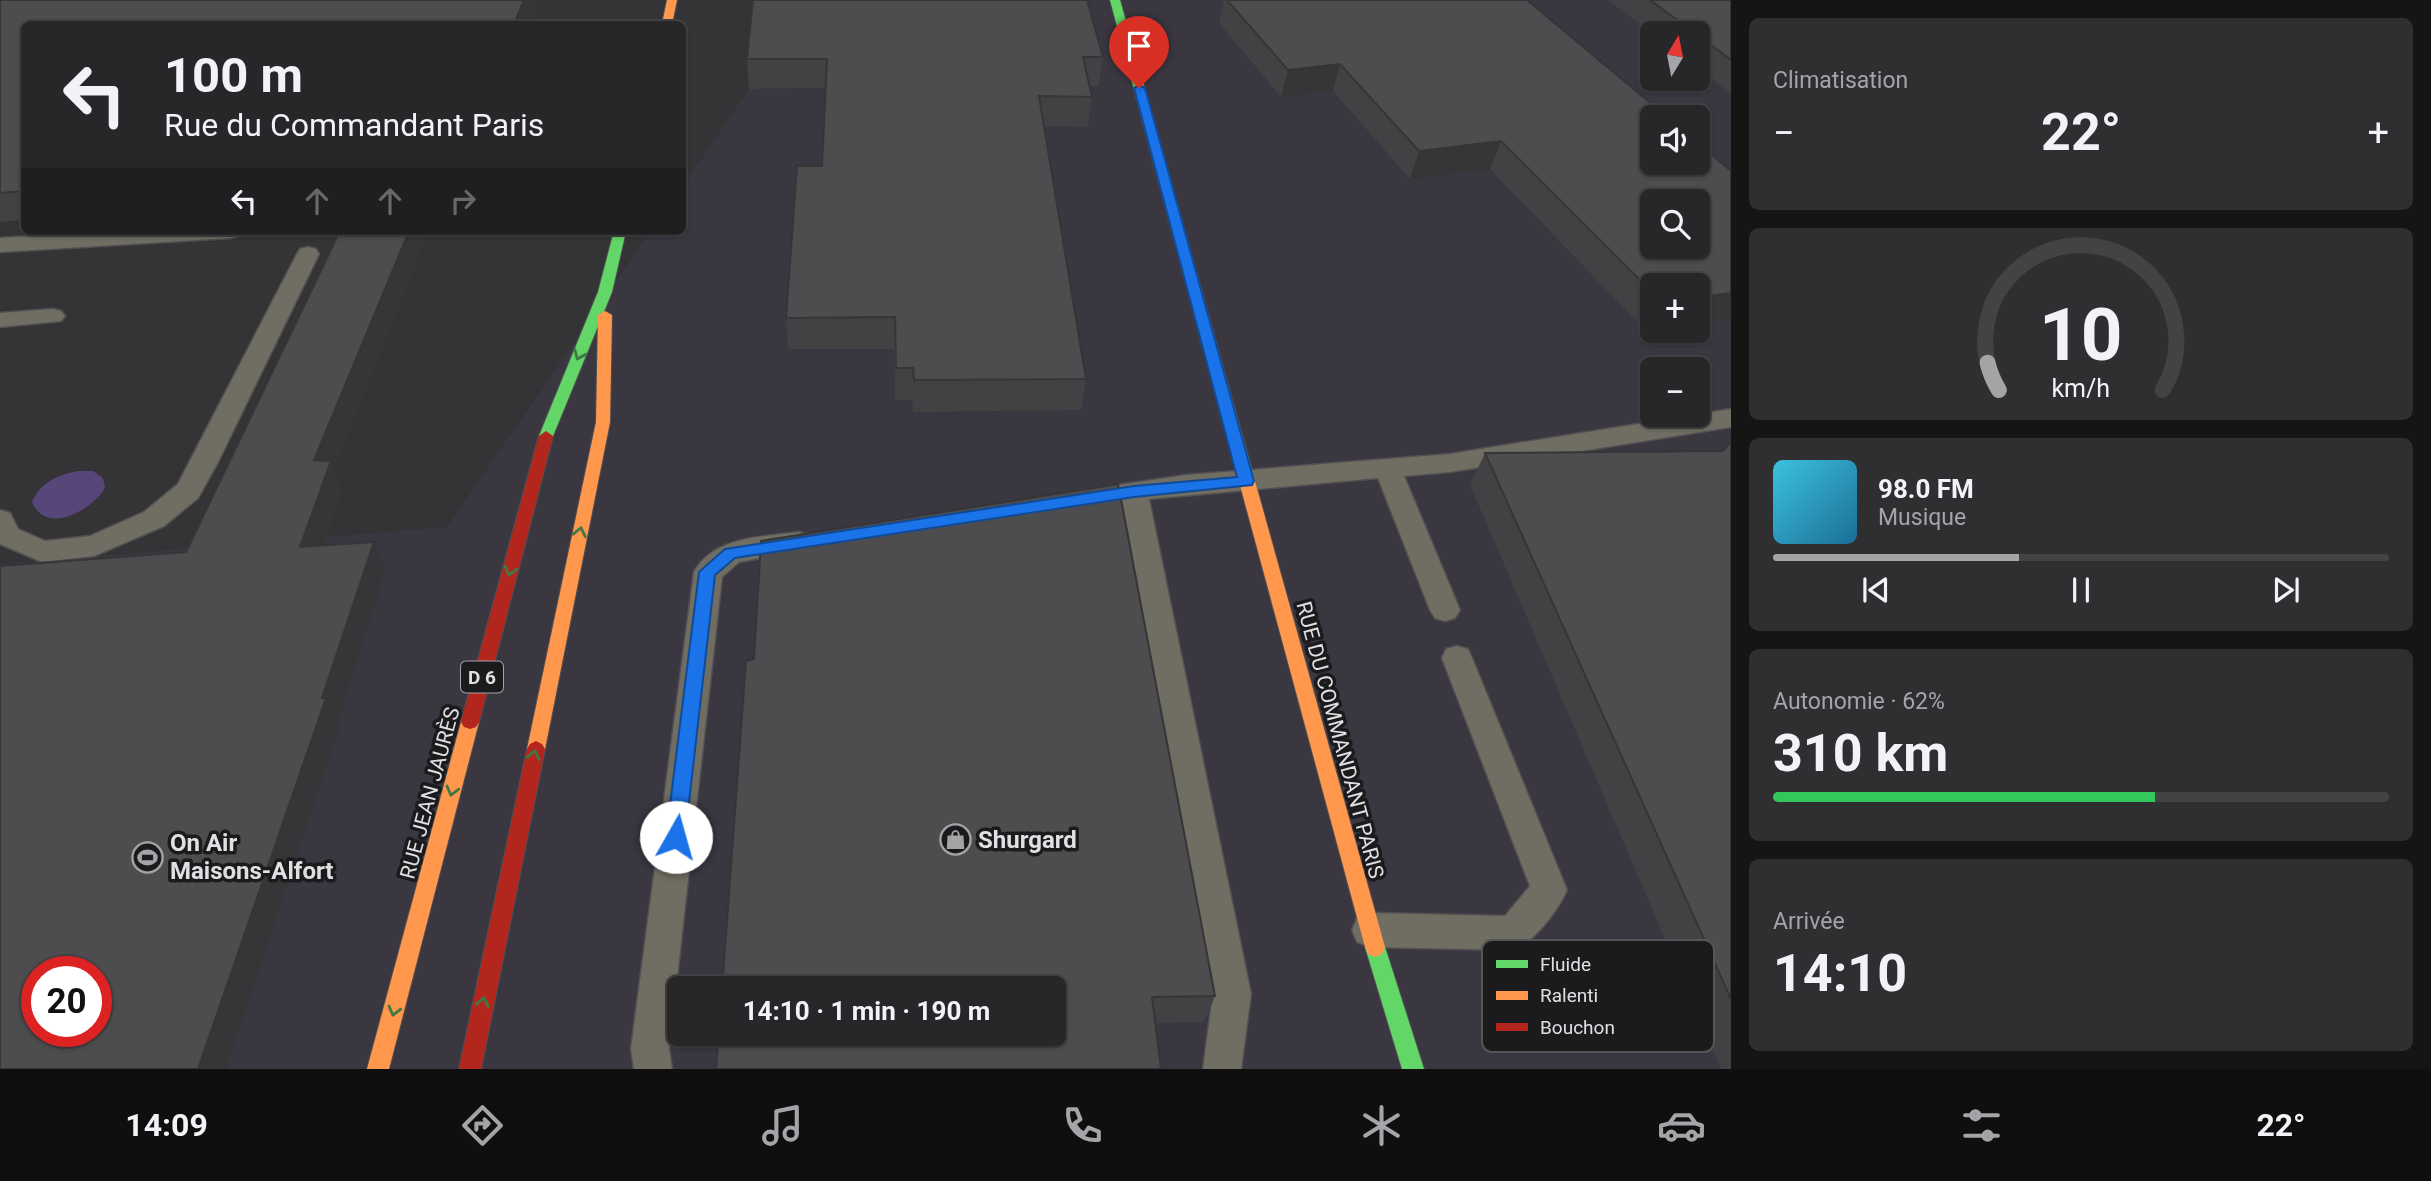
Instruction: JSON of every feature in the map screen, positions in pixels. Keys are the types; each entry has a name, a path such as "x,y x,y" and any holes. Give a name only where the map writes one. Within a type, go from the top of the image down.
{"main road":[{"path":"668,21 672,0"},
{"name":"RUE DU COMMANDANT PARIS","path":"1115,0 1370,930 1413,1069"},
{"name":"RUE JEAN JAURÈS","path":"378,1069 548,430 605,292 619,235"},
{"name":"RUE JEAN JAURÈS","path":"470,1069 603,422 605,292"}],"lane":[{"path":"0,245 164,235"},
{"path":"0,520 8,536 42,552 94,546 154,519 188,491 308,254"},
{"path":"0,320 52,316"},
{"path":"1051,504 1134,491 1450,463 1731,418"},
{"path":"1388,469 1445,610"},
{"path":"1134,491 1231,994 1222,1069"},
{"path":"653,1069 650,1049 708,572 731,553 830,537"},
{"path":"1370,930 1513,933 1549,890 1457,658"}],"shaded area":[{"path":"1076,0 1731,0 1731,1069 0,1069 0,564 447,527 648,235 686,235 686,182 749,89 1099,86"},
{"path":"78,471 93,471 103,478 105,488 99,496 69,516 47,517 39,512 32,502 40,489 57,477"}],"building":[{"path":"0,0 524,0 515,21 21,21 21,191 0,193"},
{"path":"753,0 1087,0 1103,57 1083,57 1092,97 1039,96 1086,379 914,380 913,368 896,368 895,317 786,318 797,166 822,166 827,59 747,59"},
{"path":"1227,0 1527,0 1653,105 1640,105 1640,175 1710,175 1710,153 1731,171 1731,293 1710,296 1710,273 1640,273 1640,280 1501,141 1419,151 1340,64 1288,70"},
{"path":"1650,0 1731,0 1731,60 1710,44 1710,21 1679,21"},
{"name":"On Air Maisons-Alfort","path":"338,235 407,235 314,460 331,461 300,547 374,542 322,698 326,698 198,1069 0,1069 0,566 186,552"},
{"path":"1731,441 1731,999 1714,961 1714,940 1704,940 1485,453 1723,451"},
{"name":"Shurgard","path":"1118,484 1215,996 1152,997 1161,1069 716,1069 718,1046 1066,1046 1066,976 723,976 746,661 754,659 761,541"}],"traffic: fast":[{"path":"1115,0 1245,474"},
{"path":"546,436 605,292 619,235"},
{"path":"1375,947 1413,1069"}],"traffic: slow":[{"path":"668,21 672,0"},
{"path":"536,749 603,422 605,315"},
{"path":"1245,474 1375,947"},
{"path":"378,1069 470,722"}],"traffic: jam":[{"path":"470,722 546,436"},
{"path":"470,1069 536,749"}],"place":[{"name":"Shurgard","path":"955,840"},
{"name":"On Air Maisons-Alfort","path":"147,857"}],"route":[{"path":"676,837 708,572 731,553 1134,491 1246,481 1139,88"}]}
